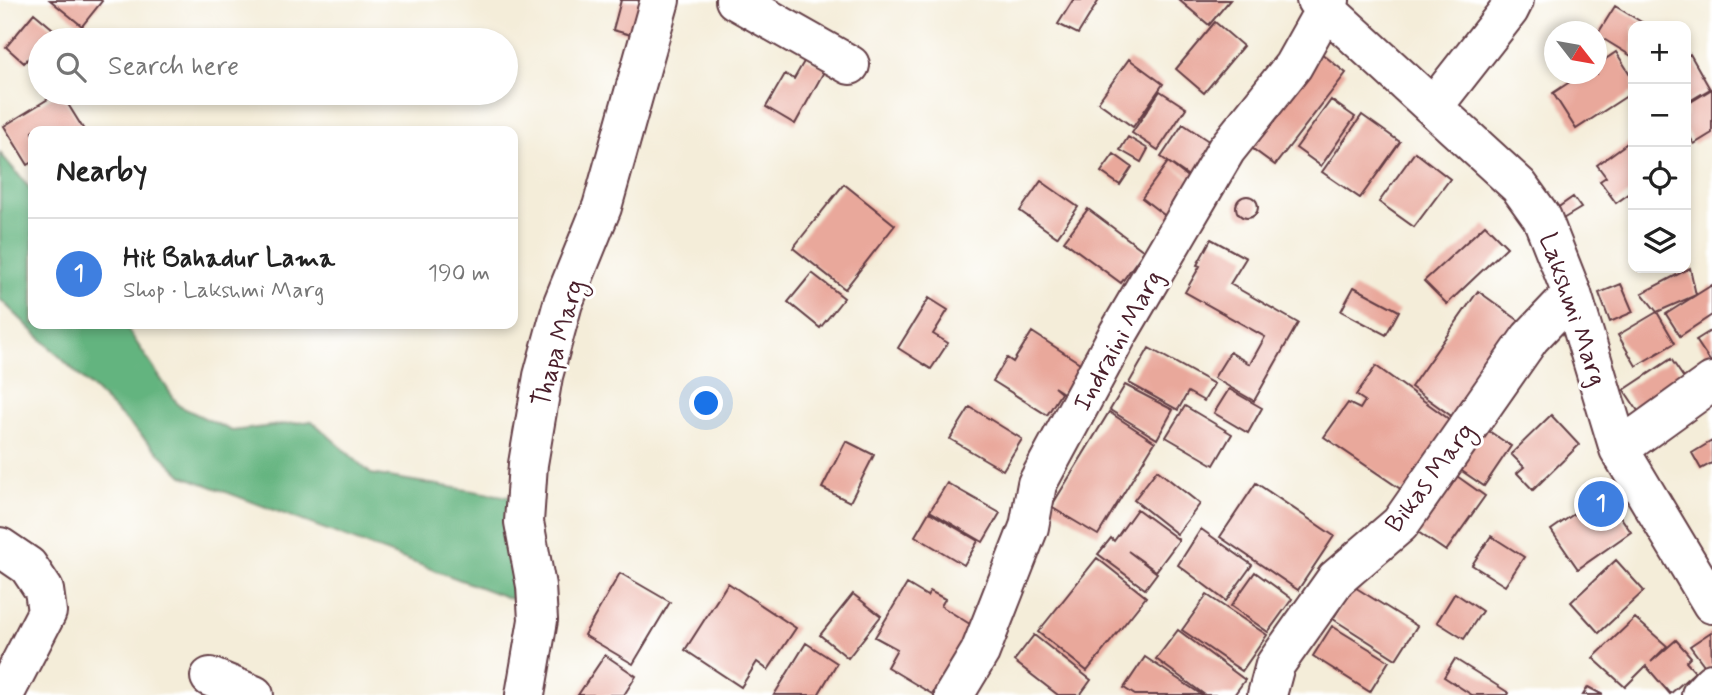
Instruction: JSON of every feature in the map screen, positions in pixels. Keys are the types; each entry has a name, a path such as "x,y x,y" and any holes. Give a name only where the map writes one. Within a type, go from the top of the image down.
{"street":[{"name":"Thapa Marg","path":"525,695 538,620 537,586 524,522 528,464 543,376 564,303 602,207 660,0"},
{"path":"735,0 850,65"},
{"path":"1433,107 1514,0"},
{"name":"Lakshmi Marg","path":"1324,3 1519,186 1542,218 1572,294 1619,449 1712,604"},
{"name":"Indraini Marg","path":"954,695 979,652 1029,527 1037,484 1118,334 1226,150 1293,66 1324,3"},
{"name":"Bikas Marg","path":"1267,695 1275,666 1336,579 1400,524 1530,338 1572,294"},
{"path":"1619,449 1712,382"},
{"path":"0,547 28,566 44,590 47,612 4,695"},
{"path":"210,677 254,695"},
{"path":"1701,695 1712,683"}],"green space":[{"path":"0,153 28,186 28,326 0,299"},
{"path":"31,329 127,329 179,406 232,431 312,421 371,474 528,500 530,606 183,476"}],"building":[{"path":"50,0 101,0 102,1 82,26"},
{"path":"621,0 648,0 638,37 613,30"},
{"path":"1073,0 1099,0 1078,34 1058,24"},
{"path":"1179,0 1230,0 1209,25"},
{"path":"1615,6 1640,21 1628,21 1628,54 1607,41 1606,21"},
{"path":"34,13 52,28 28,28 28,58 24,63 6,47"},
{"path":"1215,22 1243,46 1204,93 1176,69"},
{"path":"1616,52 1628,71 1628,95 1576,129 1553,93 1567,84 1607,84 1607,58"},
{"path":"1321,53 1346,73 1275,165 1249,146"},
{"path":"1691,56 1710,89 1691,100"},
{"path":"806,58 826,68 795,124 766,107 785,74 794,79"},
{"path":"1129,59 1163,84 1133,127 1098,102"},
{"path":"1712,89 1712,133 1694,144 1691,139 1691,102"},
{"path":"1160,91 1186,108 1158,150 1132,133"},
{"path":"1331,100 1355,117 1321,166 1296,148"},
{"path":"38,105 68,105 82,126 28,126 28,165 4,126"},
{"path":"1362,115 1400,142 1360,198 1322,172"},
{"path":"1183,124 1213,144 1196,181 1161,157"},
{"path":"1128,137 1148,149 1141,162 1120,150"},
{"path":"1628,143 1628,195 1616,203 1600,181 1606,177 1597,165"},
{"path":"1415,152 1450,179 1414,227 1379,202"},
{"path":"1114,154 1132,167 1120,185 1101,172"},
{"path":"1168,162 1199,186 1172,221 1142,198"},
{"path":"1041,181 1078,207 1057,237 1020,211"},
{"path":"844,184 895,225 845,289 793,248"},
{"path":"1247,196 1255,199 1258,207 1255,215 1247,218 1239,215 1236,207 1239,199"},
{"path":"1573,197 1581,208 1561,220 1553,211"},
{"path":"1088,209 1144,251 1121,283 1064,241"},
{"path":"1485,225 1507,247 1447,304 1424,281"},
{"path":"1211,239 1246,258 1230,284 1298,323 1254,401 1214,378 1230,352 1250,364 1265,337 1185,292"},
{"path":"1691,272 1696,295 1657,312 1642,293 1680,273"},
{"path":"812,273 844,298 820,328 788,302"},
{"path":"1621,284 1633,312 1610,322 1599,293"},
{"path":"1712,285 1712,315 1680,336 1666,314"},
{"path":"1354,287 1399,311 1386,335 1341,311"},
{"path":"1478,291 1525,325 1457,420 1411,387"},
{"path":"929,298 948,310 933,334 948,343 931,369 898,348"},
{"path":"1657,312 1675,343 1636,366 1618,335"},
{"path":"1712,330 1712,364 1696,340"},
{"path":"1032,332 1086,367 1068,396 1054,387 1061,393 1047,415 993,381 1007,358 1013,362"},
{"path":"1149,348 1214,384 1204,401 1188,392 1178,410 1129,383"},
{"path":"1671,359 1690,387 1642,417 1624,390"},
{"path":"1376,366 1457,425 1408,494 1324,437 1348,403 1360,409 1365,401 1356,395"},
{"path":"1125,385 1173,410 1157,439 1110,410"},
{"path":"1229,389 1262,408 1248,433 1214,413"},
{"path":"1185,406 1232,434 1214,465 1166,437"},
{"path":"970,407 1022,439 1003,470 950,439"},
{"path":"1109,412 1155,442 1098,535 1051,507"},
{"path":"1551,415 1579,445 1533,490 1517,473 1524,467 1511,454"},
{"path":"1483,427 1511,446 1484,486 1456,467"},
{"path":"846,441 874,455 850,502 822,488"},
{"path":"1712,441 1712,463 1701,469 1692,453"},
{"path":"1157,470 1200,504 1177,534 1134,500"},
{"path":"1454,474 1485,496 1446,551 1415,530"},
{"path":"947,483 1000,513 983,542 930,511"},
{"path":"1256,483 1334,536 1298,590 1220,537"},
{"path":"1604,493 1631,532 1578,569 1551,530"},
{"path":"1137,509 1179,540 1156,571 1128,551 1157,573 1145,589 1098,554 1111,538 1114,541"},
{"path":"929,512 978,541 964,565 915,536"},
{"path":"1201,529 1252,565 1226,601 1178,565"},
{"path":"1491,536 1524,557 1505,586 1472,565"},
{"path":"1097,558 1146,597 1087,671 1038,632"},
{"path":"1616,560 1644,591 1599,633 1571,602"},
{"path":"1255,572 1292,599 1268,632 1231,606"},
{"path":"620,573 670,602 633,664 584,635"},
{"path":"728,583 796,628 768,670 757,662 741,687 685,650"},
{"path":"907,584 927,596 930,591 945,599 941,606 973,626 932,694 887,667 897,649 875,637"},
{"path":"1353,586 1417,626 1396,659 1333,619"},
{"path":"1455,593 1482,611 1464,639 1437,622"},
{"path":"853,594 881,616 848,658 820,635"},
{"path":"1207,595 1267,635 1242,671 1182,630"},
{"path":"1635,618 1667,646 1651,662 1676,640 1691,657 1686,662 1695,672 1670,694 1646,666 1625,687 1593,658"},
{"path":"1332,626 1389,661 1370,692 1313,656"},
{"path":"1178,630 1245,680 1234,695 1205,695 1156,659"},
{"path":"1711,632 1712,666 1707,669 1690,646"},
{"path":"1034,635 1091,680 1080,695 1058,695 1014,661"},
{"path":"806,643 837,663 818,695 774,695"},
{"path":"605,655 636,676 624,695 578,695"},
{"path":"1145,657 1202,695 1135,695 1124,688"},
{"path":"1455,659 1509,693 1508,695 1472,695 1444,677"},
{"path":"1588,687 1603,695 1583,695"}],"place":[{"name":"Hit Bahadur Lama","path":"1601,504"}]}
